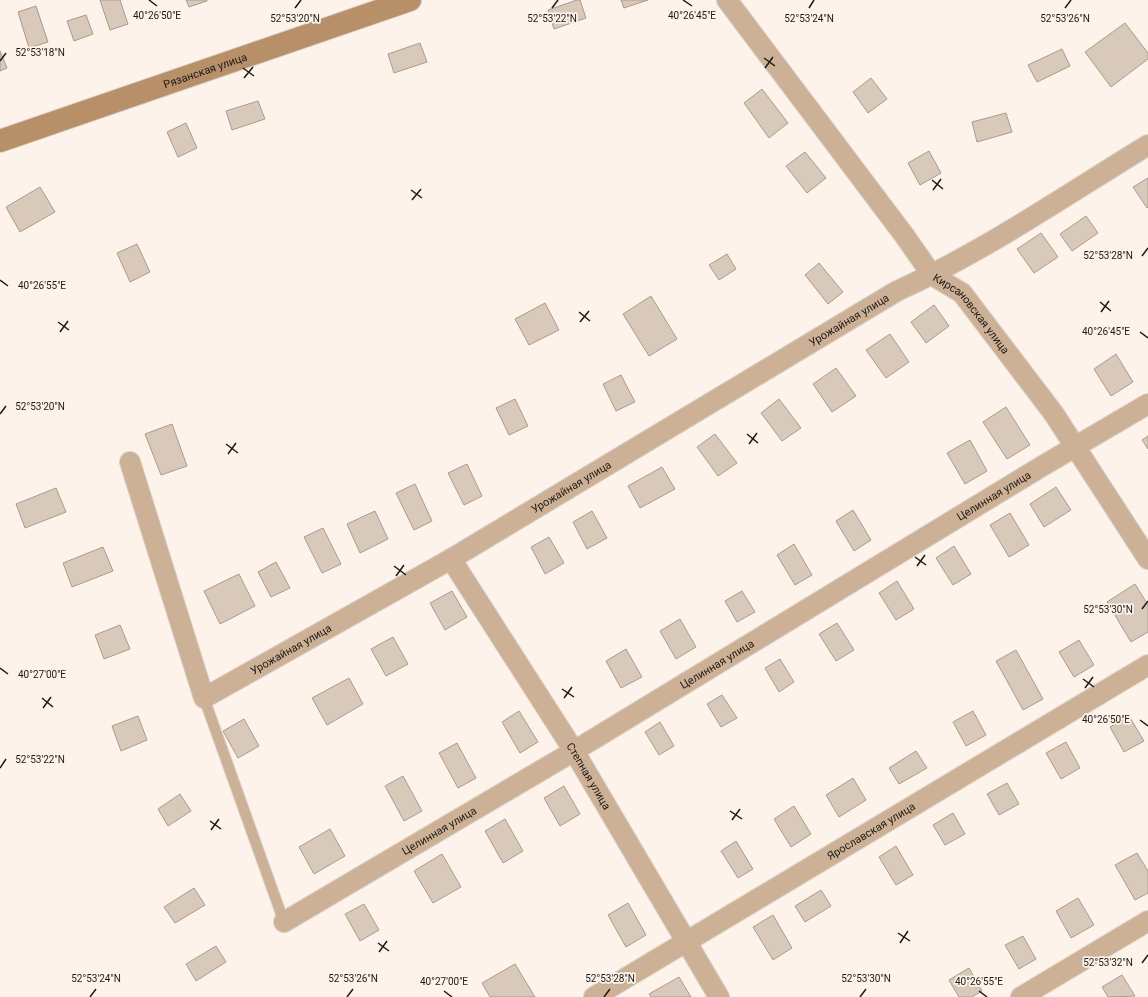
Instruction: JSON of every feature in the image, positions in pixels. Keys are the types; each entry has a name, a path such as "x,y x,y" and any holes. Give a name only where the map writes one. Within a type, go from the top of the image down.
{"main road":[{"name":"Рязанская улица","path":"0,141 410,0"}],"street":[{"name":"Кирсановская улица","path":"727,0 904,235 932,276 962,292 1054,414 1148,559"},
{"name":"Урожайная улица","path":"204,698 451,558 897,291 932,276 1148,145"},
{"name":"Целинная улица","path":"284,922 574,751 1044,465 1148,404"},
{"path":"130,462 204,698"},
{"name":"Степная улица","path":"451,558 574,751 719,997"},
{"name":"Ярославская улица","path":"594,997 1148,665"},
{"path":"1021,997 1148,921"}],"lane":[{"path":"204,698 284,922"}],"building":[{"path":"100,0 120,0 128,24 110,30"},
{"path":"186,0 207,0 207,1 189,7"},
{"path":"580,0 586,18 554,29 548,10"},
{"path":"621,0 648,0 624,8"},
{"path":"36,6 48,42 29,48 18,12"},
{"path":"86,15 93,34 74,41 67,21"},
{"path":"1125,23 1148,53 1148,59 1111,87 1085,52"},
{"path":"420,43 427,62 394,73 388,54"},
{"path":"1062,49 1070,66 1037,82 1028,65"},
{"path":"0,51 7,68 0,71"},
{"path":"871,78 887,99 868,113 853,92"},
{"path":"762,89 788,123 769,138 744,103"},
{"path":"258,101 265,119 232,130 226,111"},
{"path":"1006,113 1012,132 977,142 972,122"},
{"path":"186,123 197,148 178,157 167,132"},
{"path":"929,151 941,173 920,185 908,163"},
{"path":"805,152 826,178 807,193 786,166"},
{"path":"1148,178 1148,207 1147,208 1133,187"},
{"path":"40,187 55,212 20,232 6,207"},
{"path":"1086,216 1098,233 1072,251 1060,234"},
{"path":"1041,233 1058,257 1034,273 1017,249"},
{"path":"137,244 150,272 130,282 117,253"},
{"path":"727,254 736,269 719,280 709,265"},
{"path":"819,263 843,292 828,304 805,275"},
{"path":"651,296 677,339 649,356 623,314"},
{"path":"545,303 559,330 529,345 515,319"},
{"path":"934,305 949,326 926,343 911,322"},
{"path":"890,334 909,362 886,378 866,350"},
{"path":"1116,354 1133,382 1111,396 1094,369"},
{"path":"836,368 856,396 832,412 813,384"},
{"path":"621,375 635,402 616,411 603,384"},
{"path":"515,399 528,426 509,435 496,408"},
{"path":"779,399 801,428 782,441 761,413"},
{"path":"1006,407 1030,445 1007,459 983,422"},
{"path":"172,424 187,466 161,475 145,434"},
{"path":"715,434 737,463 718,476 697,447"},
{"path":"1148,436 1148,449 1142,440"},
{"path":"970,440 987,471 965,484 947,453"},
{"path":"467,464 482,496 464,505 448,473"},
{"path":"662,467 675,489 640,508 628,486"},
{"path":"415,484 432,521 414,530 396,493"},
{"path":"1056,487 1071,510 1044,527 1030,504"},
{"path":"56,488 66,512 25,528 16,504"},
{"path":"853,510 871,540 854,551 836,521"},
{"path":"375,511 388,539 360,553 347,524"},
{"path":"592,511 607,538 587,549 573,522"},
{"path":"1010,513 1029,545 1009,557 990,525"},
{"path":"323,528 341,564 322,573 304,537"},
{"path":"549,537 564,563 545,574 531,547"},
{"path":"794,544 812,575 795,585 777,555"},
{"path":"954,546 971,574 953,585 936,558"},
{"path":"103,547 113,571 72,587 63,563"},
{"path":"276,562 290,588 271,597 258,572"},
{"path":"239,574 255,606 220,624 204,591"},
{"path":"897,581 914,609 896,620 879,593"},
{"path":"1135,584 1148,605 1148,632 1131,642 1107,602"},
{"path":"452,591 467,617 445,630 430,603"},
{"path":"742,591 755,612 737,622 725,601"},
{"path":"680,619 696,647 676,659 660,631"},
{"path":"837,623 854,650 836,661 819,634"},
{"path":"120,625 130,649 104,659 95,635"},
{"path":"393,637 408,664 386,676 371,649"},
{"path":"1079,640 1094,665 1074,677 1059,652"},
{"path":"626,649 642,677 621,688 606,661"},
{"path":"1016,650 1043,699 1023,710 996,661"},
{"path":"780,659 794,682 779,692 765,668"},
{"path":"349,678 363,704 327,725 312,698"},
{"path":"722,695 737,718 721,727 707,704"},
{"path":"519,711 538,742 520,753 502,722"},
{"path":"973,711 986,735 966,746 953,722"},
{"path":"138,716 147,740 121,751 112,726"},
{"path":"1129,716 1144,741 1124,752 1110,727"},
{"path":"244,719 259,746 238,758 223,731"},
{"path":"660,722 674,746 659,755 645,732"},
{"path":"1066,742 1080,768 1061,779 1046,753"},
{"path":"457,743 476,778 458,788 439,753"},
{"path":"916,751 927,768 899,784 889,768"},
{"path":"403,776 422,811 404,821 385,786"},
{"path":"853,778 866,800 839,817 826,795"},
{"path":"1007,783 1019,804 999,815 987,794"},
{"path":"564,786 580,814 560,826 544,798"},
{"path":"180,794 191,811 168,826 158,809"},
{"path":"794,806 811,834 791,847 774,819"},
{"path":"953,813 965,834 945,845 933,825"},
{"path":"505,819 523,851 503,863 485,831"},
{"path":"330,829 345,856 314,874 299,847"},
{"path":"736,841 753,869 738,878 721,851"},
{"path":"896,846 913,875 896,885 879,857"},
{"path":"1137,853 1148,871 1148,893 1135,900 1115,865"},
{"path":"442,854 461,887 433,903 414,871"},
{"path":"194,888 205,905 175,923 164,907"},
{"path":"821,890 831,906 805,922 795,906"},
{"path":"1078,898 1094,925 1071,938 1056,911"},
{"path":"628,903 646,935 626,947 608,915"},
{"path":"364,904 379,930 360,941 345,914"},
{"path":"773,915 792,948 773,960 753,927"},
{"path":"1023,936 1036,959 1019,969 1005,945"},
{"path":"216,946 226,962 196,981 186,964"},
{"path":"515,964 535,997 490,997 482,983"},
{"path":"969,968 982,991 972,997 959,997 949,980"},
{"path":"1122,975 1135,996 1108,997 1102,987"},
{"path":"679,977 691,997 651,997 649,994"}]}
